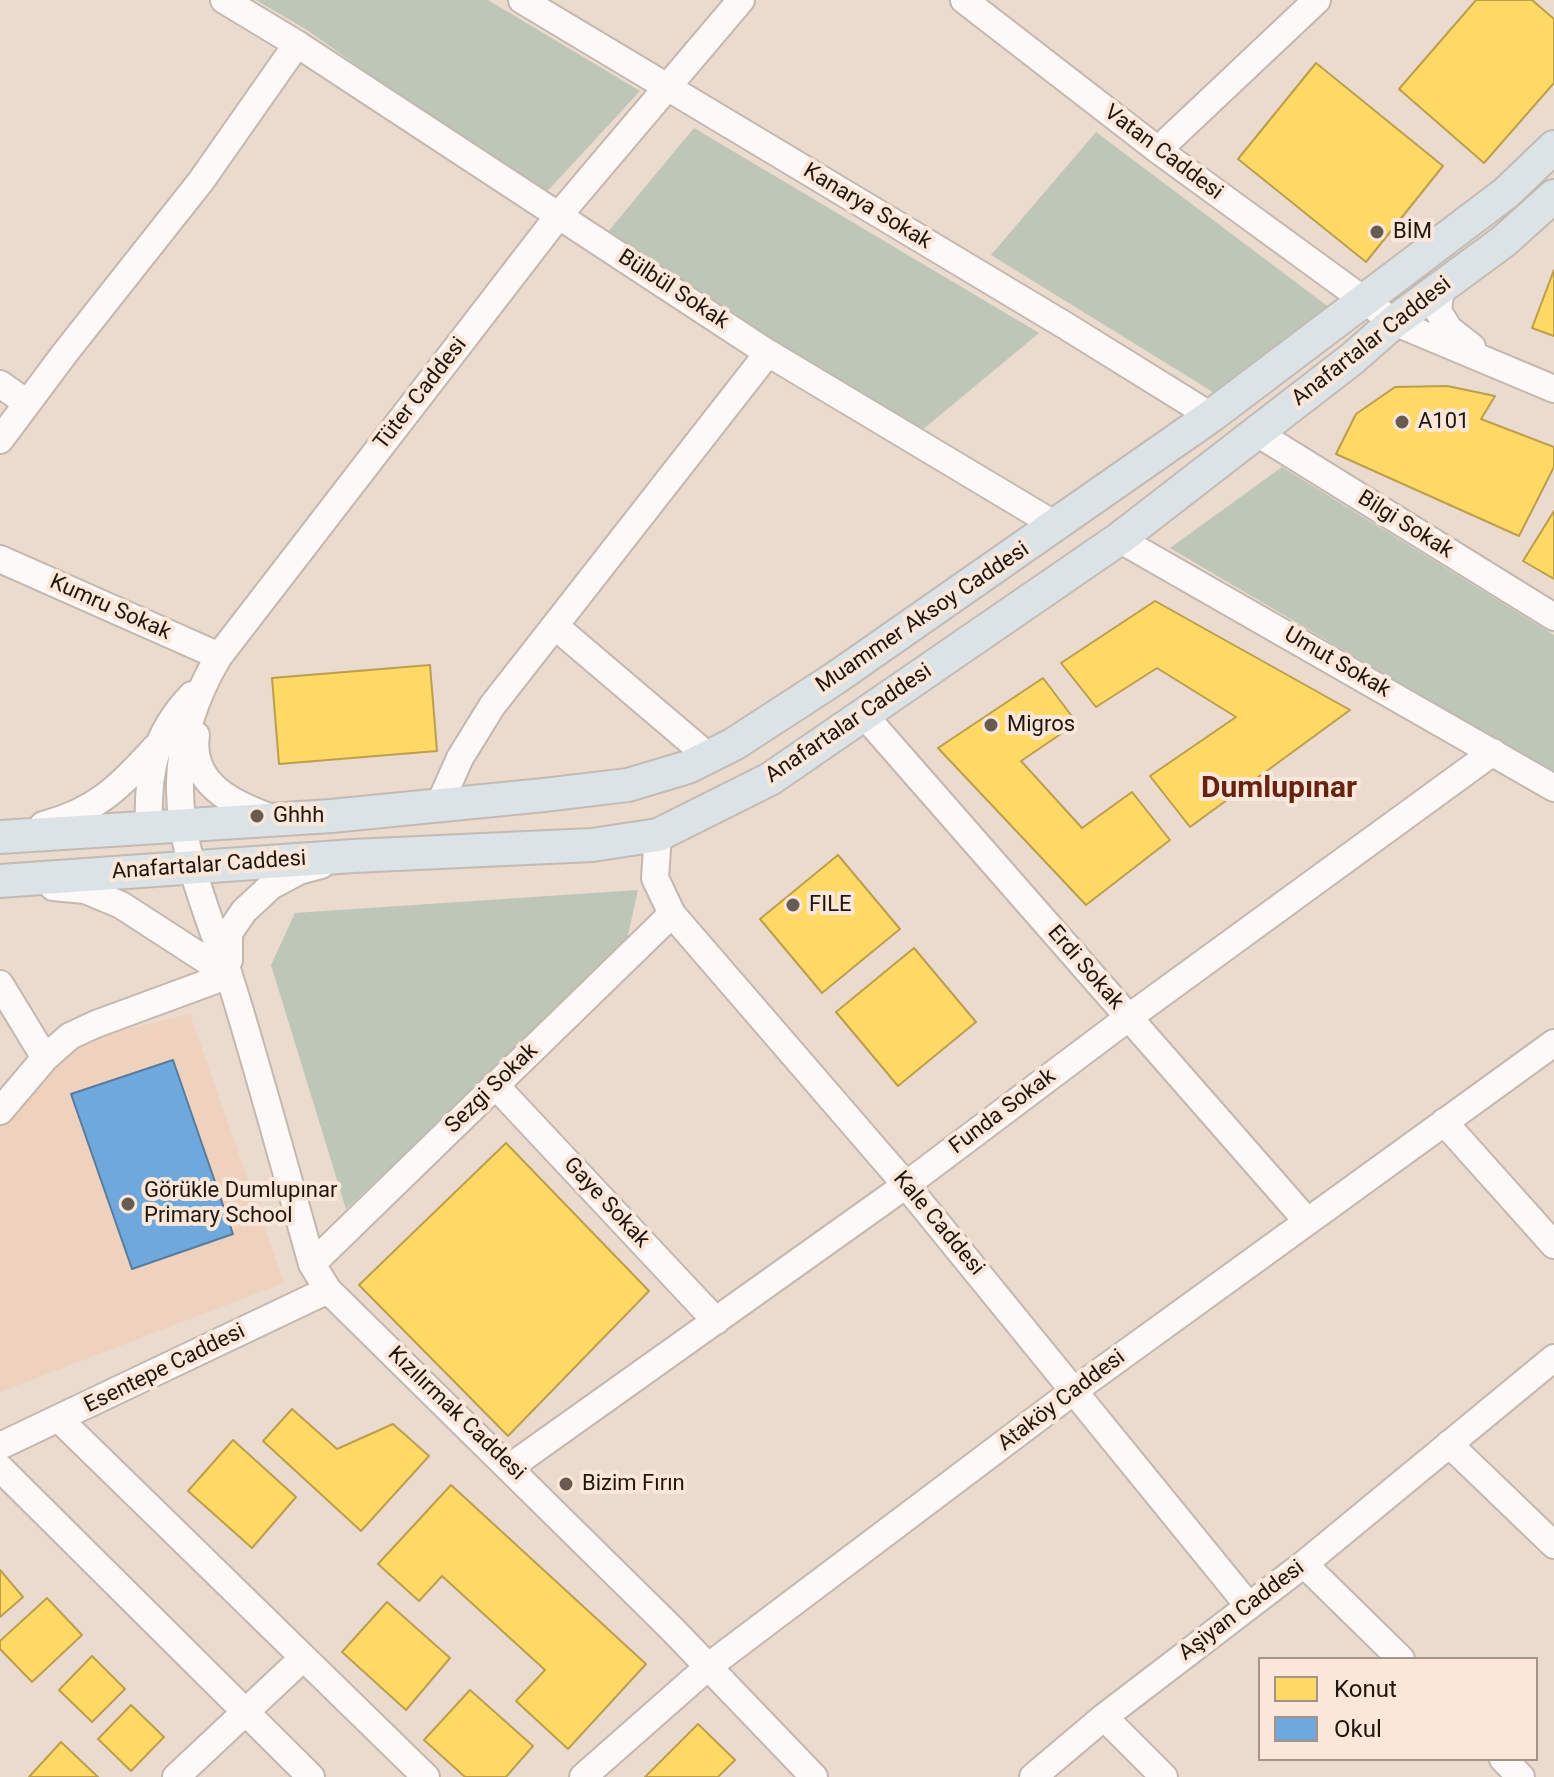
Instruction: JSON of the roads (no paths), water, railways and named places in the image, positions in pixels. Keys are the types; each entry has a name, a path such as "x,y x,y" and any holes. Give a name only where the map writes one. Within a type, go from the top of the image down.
{"main road":[{"name":"Muammer Aksoy Caddesi","path":"183,824 439,805 628,785 688,767 709,757 834,679 1211,416 1506,193 1554,147"},
{"name":"Anafartalar Caddesi","path":"0,883 353,856 592,845 658,835 770,779 1119,539 1353,358 1394,322 1504,241 1554,196"},
{"name":"Anafartalar Caddesi","path":"0,837 183,824"}],"street":[{"name":"Bülbül Sokak","path":"224,0 297,44 768,353 1057,526"},
{"name":"Kanarya Sokak","path":"522,0 1211,416"},
{"name":"Tüter Caddesi","path":"229,975 193,867 183,824 180,783 185,730 203,684 219,656 559,215 741,0"},
{"name":"Vatan Caddesi","path":"964,0 1158,150 1394,322 1487,359"},
{"path":"1158,150 1316,0"},
{"path":"0,440 201,181 297,44"},
{"path":"1441,287 1438,311 1449,329 1487,359 1554,389"},
{"path":"439,805 460,758 492,706 768,353"},
{"path":"0,384 27,403"},
{"name":"Bilgi Sokak","path":"1257,433 1554,617"},
{"name":"Umut Sokak","path":"1119,539 1554,788"},
{"name":"Kumru Sokak","path":"0,559 219,656"},
{"path":"555,626 709,757"},
{"path":"149,826 147,789 156,747 173,714 203,684"},
{"path":"203,684 194,749 201,773 219,793 245,808 275,819"},
{"name":"Erdi Sokak","path":"864,715 1307,1221"},
{"path":"0,837 73,817 110,793 156,747"},
{"name":"Funda Sokak","path":"510,1467 906,1185 1128,1018 1493,752"},
{"name":"Kale Caddesi","path":"658,835 655,878 672,914 906,1185 1248,1605"},
{"path":"229,975 229,933 244,911 271,886 299,871 353,856"},
{"path":"0,883 85,890 121,905 229,975"},
{"name":"Sezgi Sokak","path":"312,1264 672,914"},
{"path":"0,1111 45,1058 83,1029 229,975"},
{"name":"Kızılırmak Caddesi","path":"229,975 312,1264 328,1290 709,1666 814,1777"},
{"path":"0,984 45,1058"},
{"name":"Ataköy Caddesi","path":"583,1777 709,1666 1075,1390 1554,1043"},
{"name":"Gaye Sokak","path":"495,1085 716,1321"},
{"path":"1444,1122 1554,1245"},
{"name":"Esentepe Caddesi","path":"0,1446 328,1290"},
{"name":"Aşiyan Caddesi","path":"1033,1777 1104,1717 1304,1564 1554,1358"},
{"path":"59,1419 426,1777"},
{"path":"1449,1444 1554,1545"},
{"path":"0,1468 311,1777"},
{"path":"1304,1564 1399,1657"},
{"path":"176,1777 303,1658"},
{"path":"1104,1717 1164,1777"},
{"path":"1505,1761 1521,1777"}],"place":[{"name":"BİM","path":"1377,232"},
{"name":"A101","path":"1402,422"},
{"name":"Migros","path":"991,725"},
{"name":"Ghhh","path":"257,816"},
{"name":"FILE","path":"793,905"},
{"name":"Görükle Dumlupınar Primary School","path":"128,1204"},
{"name":"Bizim Fırın","path":"566,1484"}],"district":[{"name":"Dumlupınar","path":"1279,789"}]}
